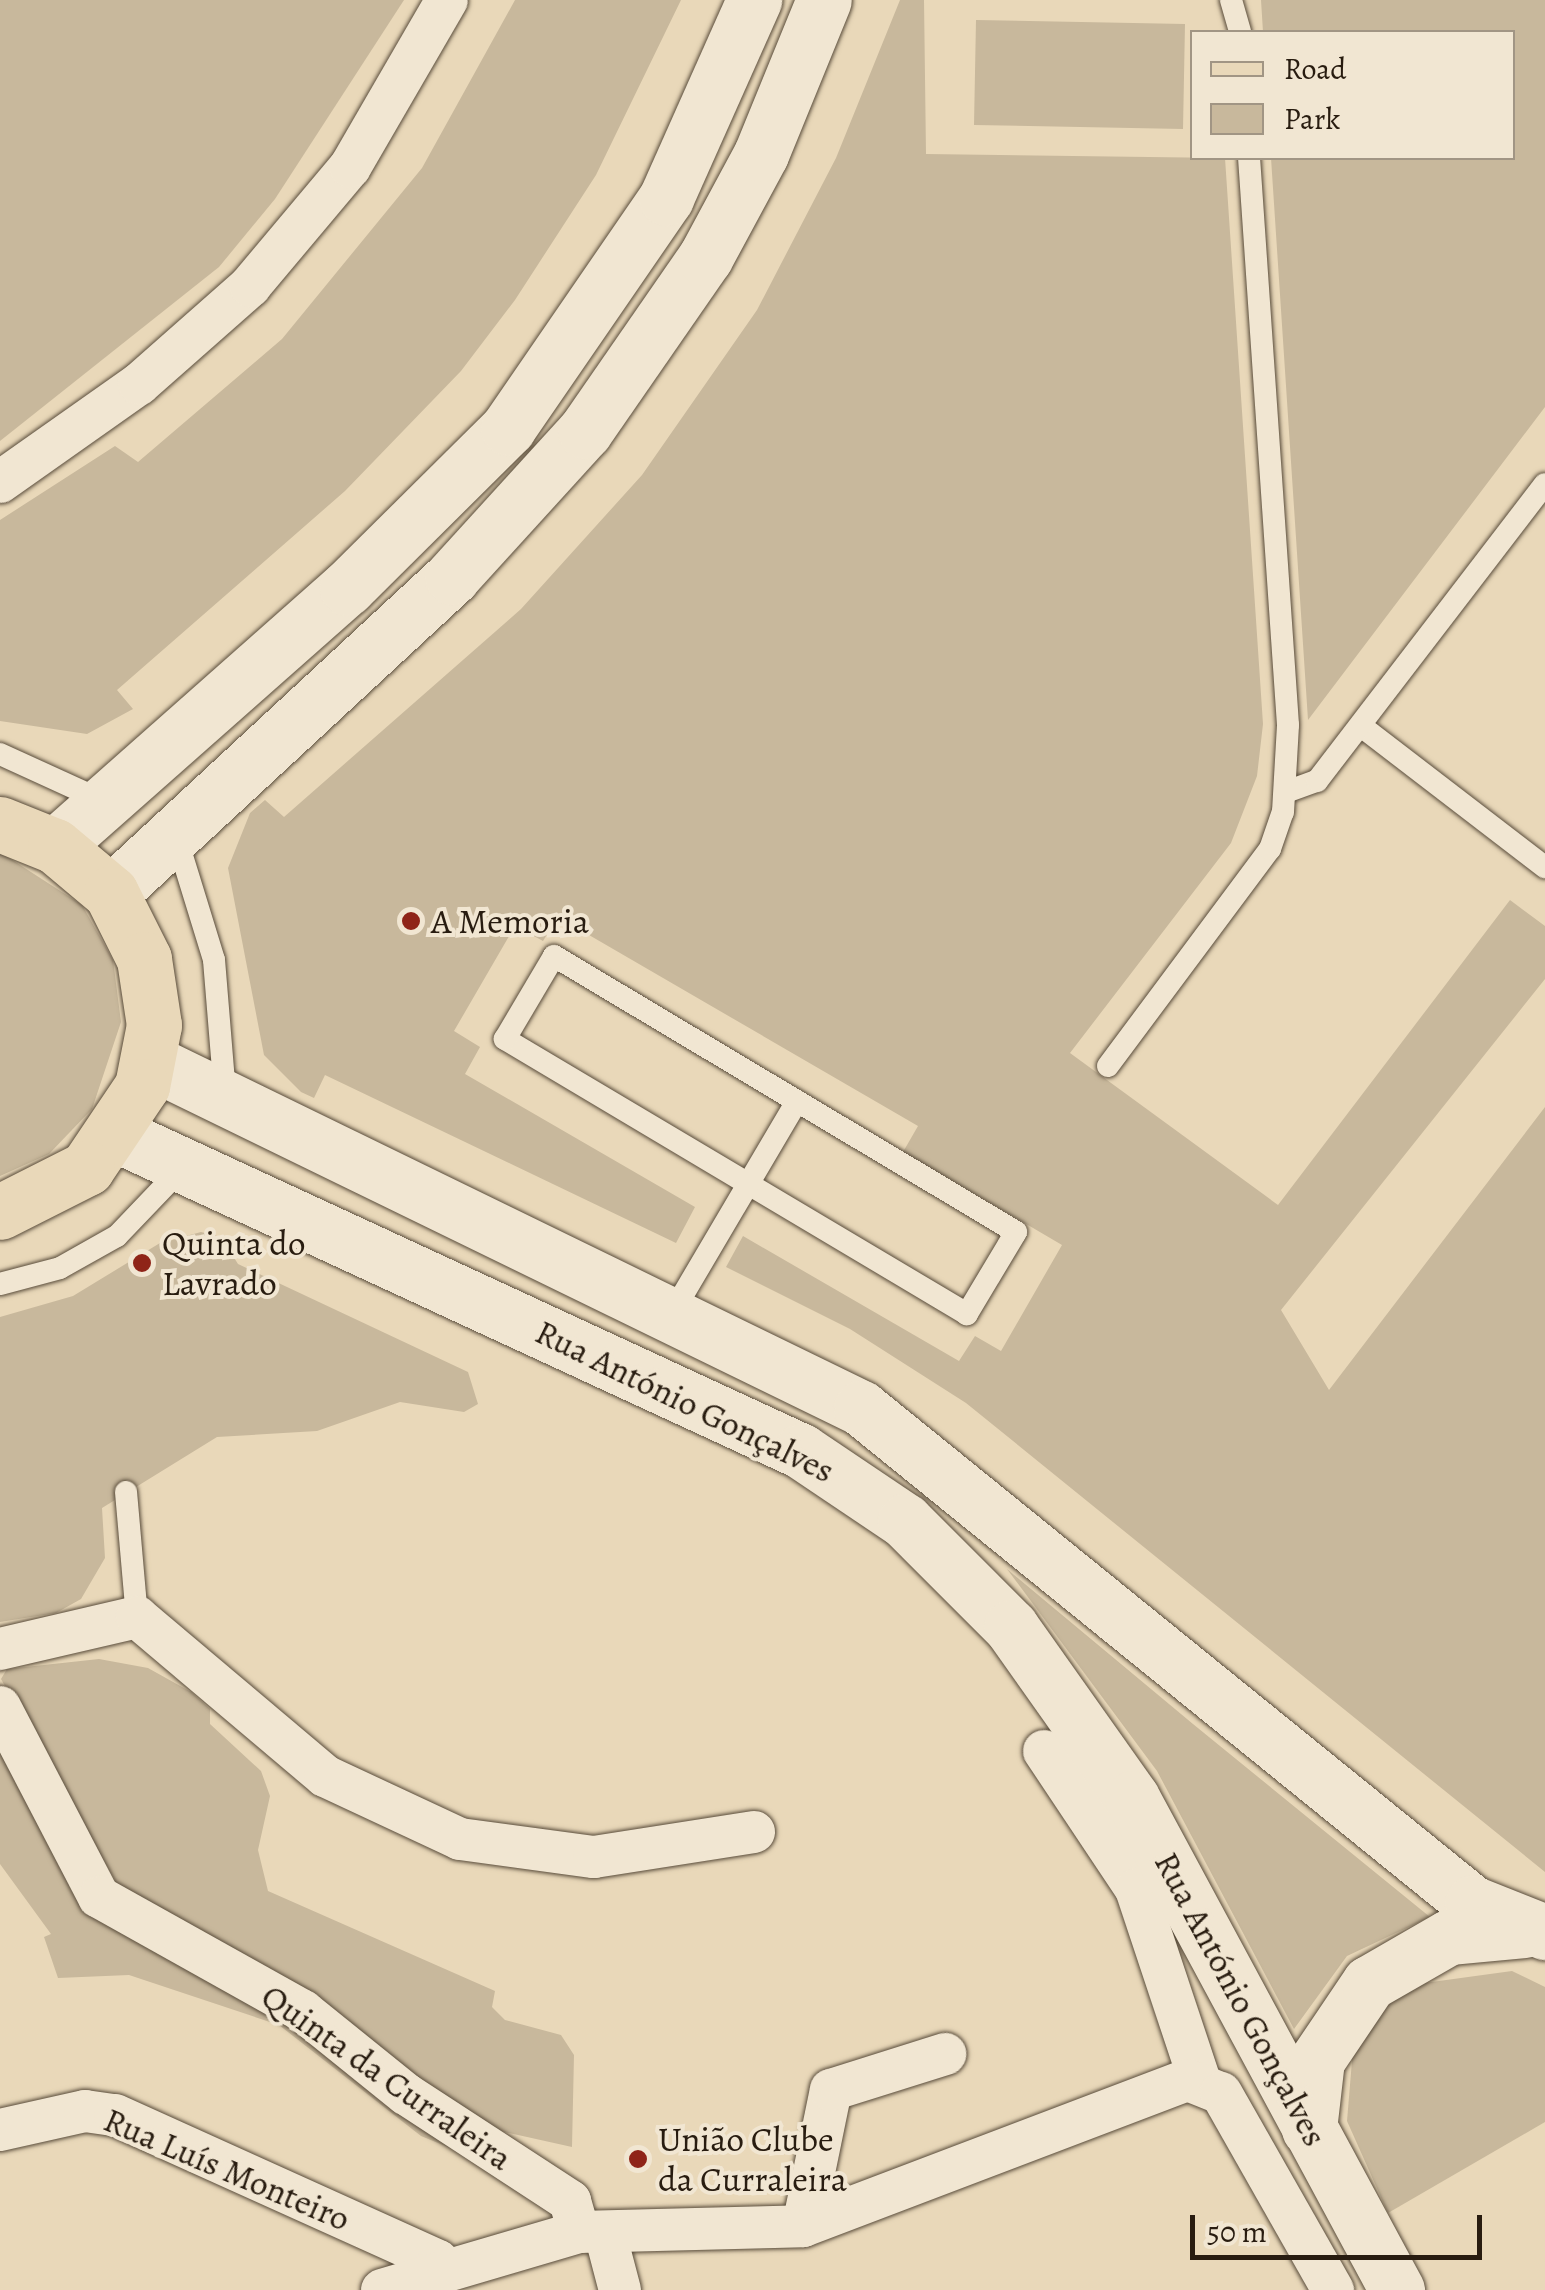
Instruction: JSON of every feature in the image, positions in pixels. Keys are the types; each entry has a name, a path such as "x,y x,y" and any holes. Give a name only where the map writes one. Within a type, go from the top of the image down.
{"main road":[{"path":"55,846 347,588 508,428 659,211 754,0"},
{"path":"110,893 173,828 452,577 585,430 723,226 824,0"},
{"path":"0,824 55,846 110,893 148,975 149,1061 115,1134 58,1188 0,1212"},
{"name":"Rua António Gonçalves","path":"149,1061 860,1408 1472,1903 1544,1931"},
{"name":"Rua António Gonçalves","path":"115,1134 801,1452 905,1522 1011,1627 1122,1783 1397,2290"},
{"path":"1309,2129 1317,2060 1369,1982 1449,1937 1544,1931"}],"street":[{"path":"0,482 139,384 250,286 360,151 447,0"},
{"path":"0,1649 138,1617 305,1762 430,1828 524,1852 594,1857 754,1832"},
{"name":"Quinta da Curraleira","path":"0,1707 99,1898 303,2011 406,2094 570,2201 592,2233 620,2290"},
{"path":"1044,1751 1136,1888 1200,2081 1220,2094 1333,2290"},
{"path":"804,2226 831,2090 945,2054"},
{"path":"382,2290 438,2271 592,2233 804,2226 1200,2081"},
{"name":"Rua Luís Monteiro","path":"0,2130 85,2111 115,2115 438,2261 438,2271"}],"lane":[{"path":"1231,0 1239,30"},
{"path":"1108,1066 1270,849 1286,792 1249,160"},
{"path":"1286,792 1317,781 1545,484"},
{"path":"1361,726 1545,867"},
{"path":"0,754 103,800"},
{"path":"173,828 214,960 225,1098"},
{"path":"554,956 797,1102 1016,1232 967,1314 505,1039 554,956"},
{"path":"671,1316 797,1102"},
{"path":"0,1284 60,1268 117,1236 184,1166"},
{"path":"126,1492 138,1617"}],"green space":[{"path":"0,0 404,0 275,199 219,267 0,441"},
{"path":"515,0 681,0 596,175 515,300 461,371 345,491 117,690 133,709 87,734 0,721 0,520 115,446 138,462 282,339 422,168"},
{"path":"900,0 924,0 926,154 1225,160 1263,724 1257,776 1231,843 1070,1053 1278,1205 1510,900 1545,926 1545,979 1281,1310 1329,1390 1545,1107 1545,1872 966,1403 850,1329 726,1267 743,1236 959,1361 975,1336 1001,1351 1062,1245 903,1152 918,1126 558,917 543,941 515,926 454,1031 480,1047 465,1074 695,1207 676,1243 325,1075 314,1098 301,1092 264,1055 228,868 250,813 265,800 284,817 521,609 642,475 757,310 836,158"},
{"path":"1261,0 1545,0 1545,407 1308,720 1271,160 1515,160 1515,30 1263,30"},
{"path":"976,20 1185,24 1183,129 974,125"},
{"path":"0,852 82,905 113,960 121,1022 92,1109 49,1154 0,1176"},
{"path":"201,1232 221,1237 238,1264 468,1372 478,1404 464,1412 400,1402 317,1431 217,1437 102,1508 105,1558 81,1599 56,1613 0,1622 0,1317 73,1296 160,1243"},
{"path":"1007,1569 1430,1917 1347,1956 1294,2029 1157,1771"},
{"path":"99,1659 148,1668 191,1692 210,1709 210,1724 261,1771 270,1796 258,1850 268,1891 495,1991 492,2007 505,2020 561,2035 574,2055 572,2147 500,2131 143,1909 116,1882 1,1679 7,1669"},
{"path":"0,1722 56,1840 477,2159 421,2136 279,2025 129,1975 58,1978 44,1937 51,1934 0,1864"},
{"path":"1512,1971 1545,1987 1545,2122 1388,2213 1347,2121 1353,2049 1379,2009 1417,1984"}],"place":[{"name":"A Memoria","path":"411,921"},
{"name":"Quinta do Lavrado","path":"142,1263"},
{"name":"União Clube da Curraleira","path":"638,2159"}]}
